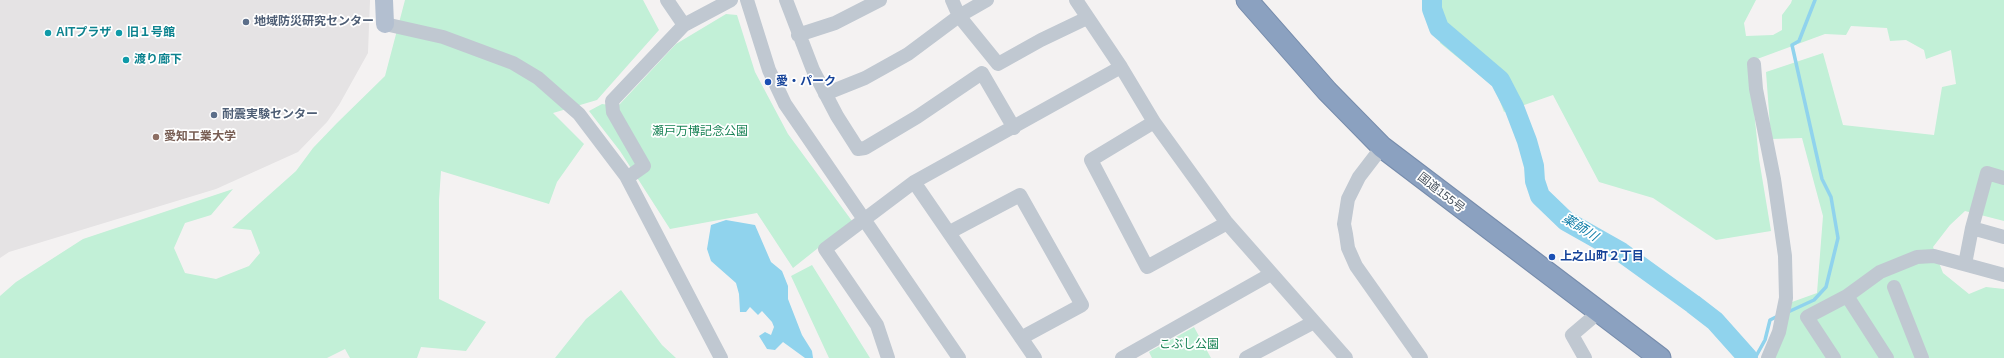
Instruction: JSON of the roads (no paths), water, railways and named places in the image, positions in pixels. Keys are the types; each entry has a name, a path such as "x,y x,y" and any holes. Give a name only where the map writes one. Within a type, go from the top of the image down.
{"highway":[{"name":"国道155号","path":"1247,0 1327,91 1382,147 1453,203 1660,358"}],"main road":[{"path":"384,0 385,24"}],"street":[{"path":"667,0 684,25"},
{"path":"627,178 644,166 613,112 612,101 684,25 731,0"},
{"path":"747,0 769,70 785,104 959,358"},
{"path":"786,0 798,35 825,94 858,149 865,148 917,117 982,73 1014,128"},
{"path":"798,35 834,23 880,0"},
{"path":"952,0 960,16 998,64 1042,40 1088,18"},
{"path":"825,94 865,78 908,54 960,16 987,0"},
{"path":"1076,0 1122,68 1154,122 1227,223 1346,358"},
{"path":"385,24 443,37 513,63 538,78 579,114 598,136 627,178 721,358"},
{"path":"1754,64 1756,89 1774,179 1785,256 1786,298 1779,332 1768,358"},
{"path":"888,358 877,325 825,249 914,182 1122,68"},
{"path":"1154,122 1091,160 1147,267 1227,223"},
{"path":"1382,147 1359,177 1348,199 1344,224 1348,248 1356,266 1421,358"},
{"path":"1965,264 1972,228 1987,173 2004,178"},
{"path":"914,182 950,232 1035,358"},
{"path":"950,232 1020,195 1082,305 1021,338"},
{"path":"1972,228 2004,237"},
{"path":"1834,358 1807,317 1847,296 1880,272 1917,257 1934,256 2004,275"},
{"path":"1122,358 1271,274"},
{"path":"1894,287 1922,358"},
{"path":"1847,296 1887,358"},
{"path":"1585,358 1572,335 1599,312"},
{"path":"1246,358 1314,322"}],"water":[{"path":"726,220 755,225 771,262 782,271 788,286 788,299 802,335 812,351 813,358 805,358 783,342 775,350 767,349 759,336 765,332 771,335 774,327 772,322 762,311 758,315 750,307 746,312 740,312 739,294 736,283 711,261 707,249 711,225"}],"waterway":[{"name":"薬師川","path":"1432,0 1432,9 1439,28 1500,80 1514,107 1527,141 1534,166 1535,181 1540,196 1566,221 1621,252 1715,321 1748,358"},
{"path":"1788,312 1814,300 1826,287 1838,238 1831,197 1822,179 1792,45 1799,41 1815,0"},
{"path":"1755,358 1765,340 1770,320 1778,316"}],"place":[{"name":"地域防災研究センター","path":"246,22"},
{"name":"AITプラザ","path":"48,33"},
{"name":"旧１号館","path":"119,33"},
{"name":"渡り廊下","path":"126,60"},
{"name":"愛・パーク","path":"768,82"},
{"name":"耐震実験センター","path":"214,115"},
{"name":"愛知工業大学","path":"156,137"},
{"name":"上之山町２丁目","path":"1552,257"}],"park label":[{"name":"瀬戸万博記念公園","path":"700,132"},
{"name":"こぶし公園","path":"1189,345"}]}
